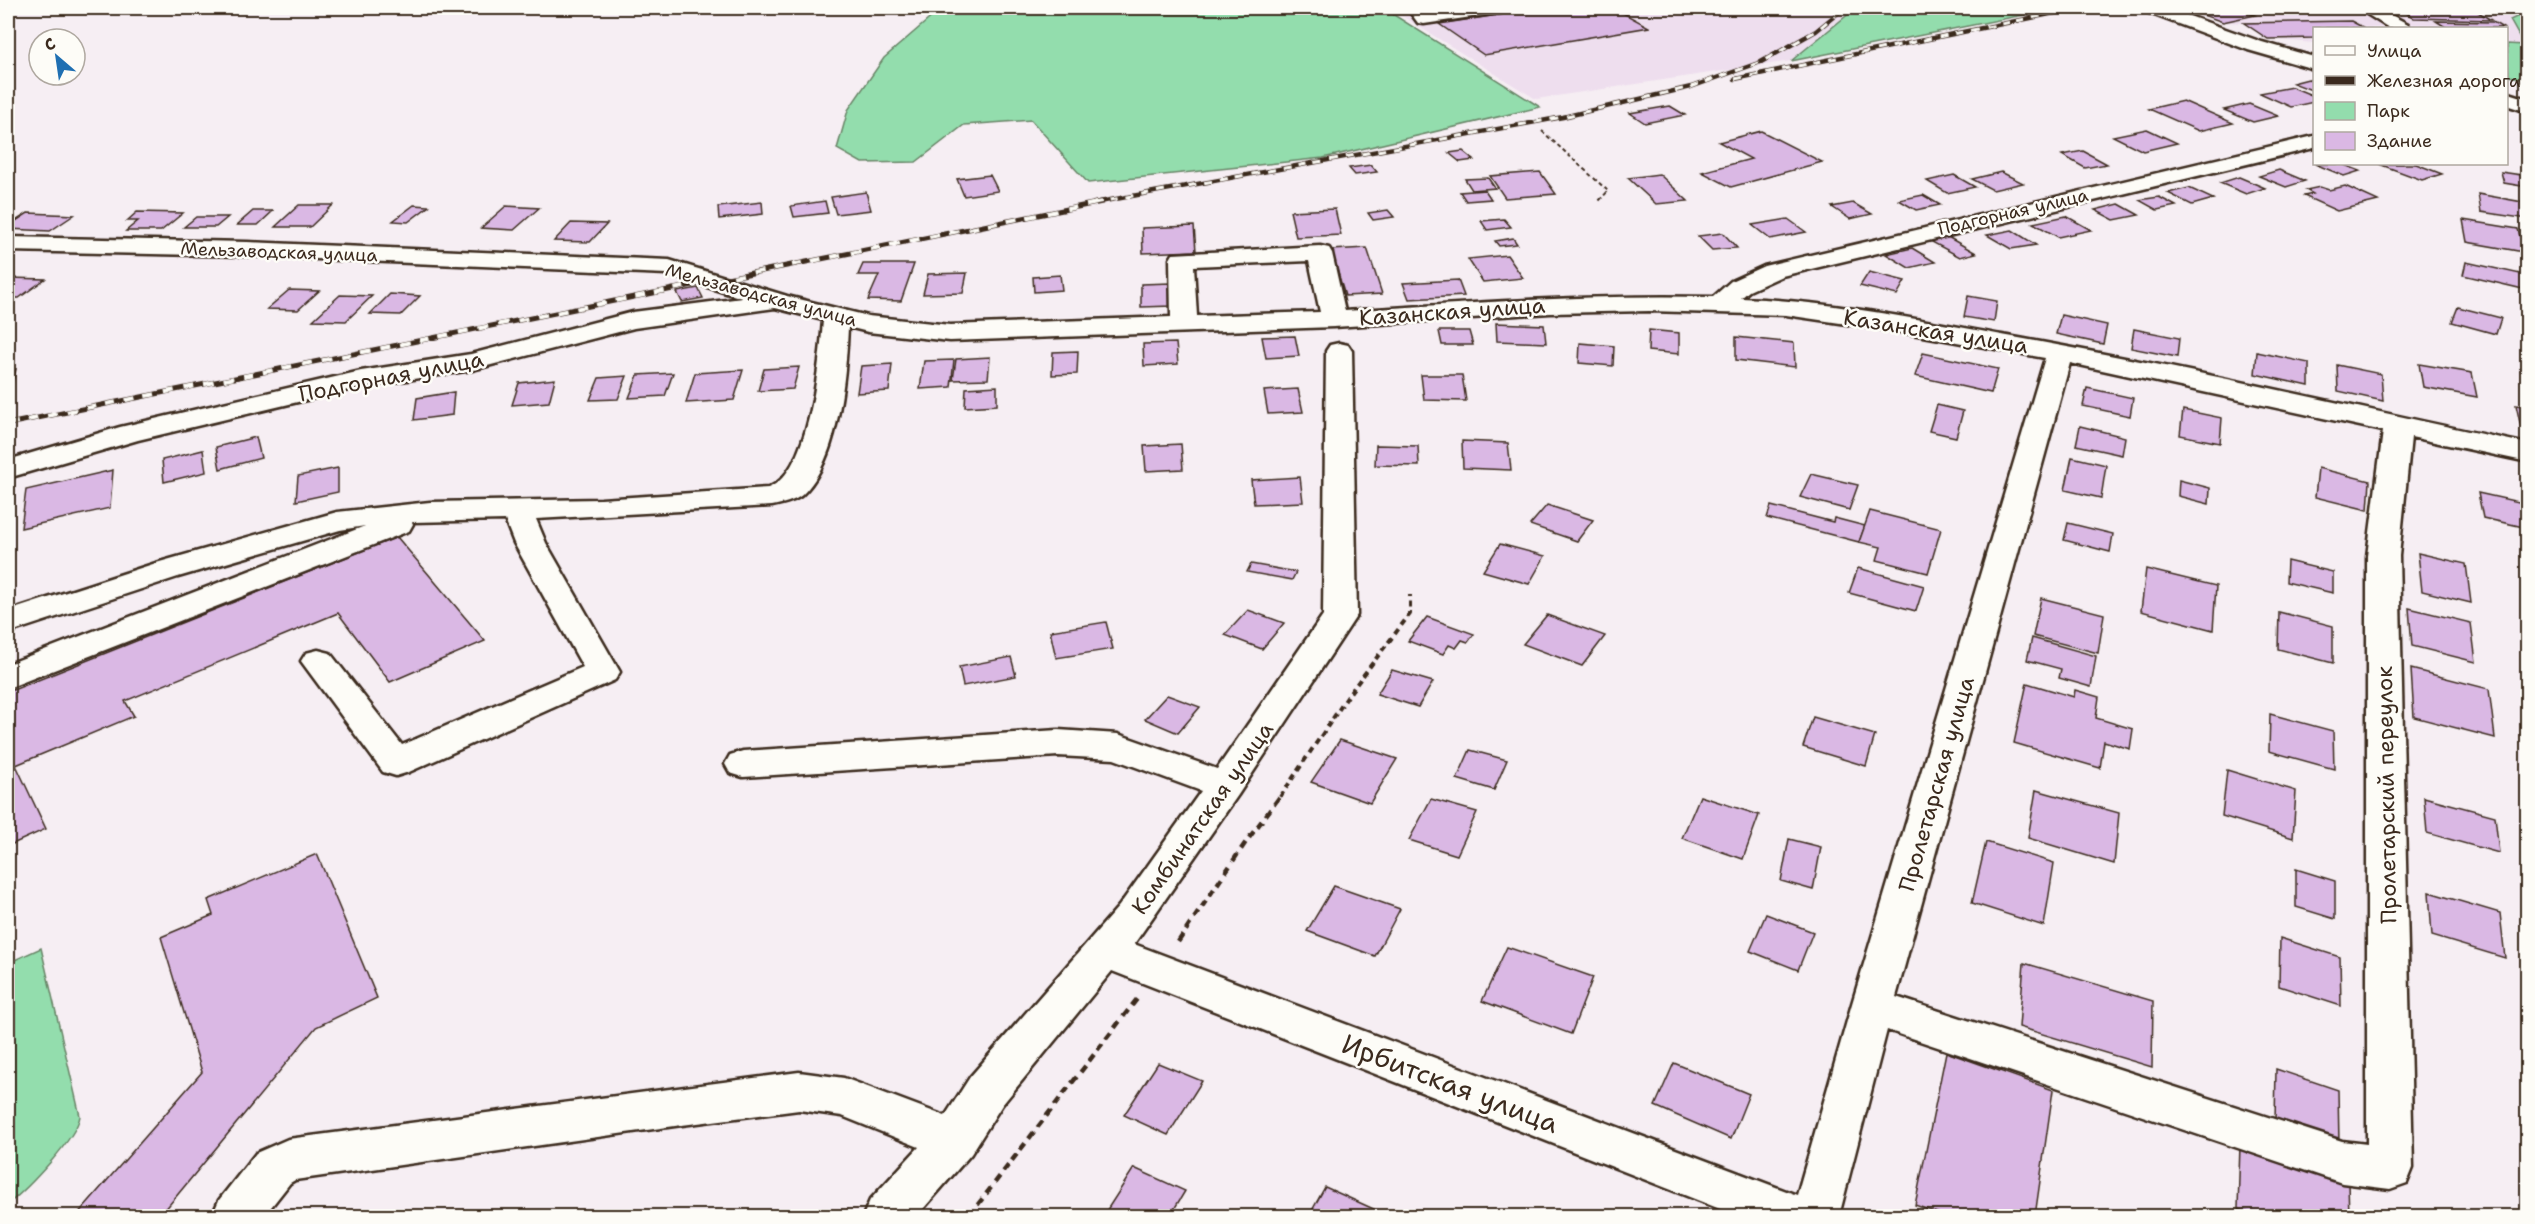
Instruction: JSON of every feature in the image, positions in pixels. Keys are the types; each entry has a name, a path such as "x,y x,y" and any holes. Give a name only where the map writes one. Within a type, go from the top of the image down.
{"street":[{"path":"1416,8 1424,19 1499,8"},
{"path":"2152,8 2255,46 2313,63"},
{"path":"2366,8 2399,27"},
{"path":"2508,97 2528,98"},
{"path":"2508,98 2528,106"},
{"name":"Подгорная улица","path":"1720,304 1740,286 1773,271 2007,212 2156,180 2313,142"},
{"name":"Мельзаводская улица","path":"8,244 247,249 669,267 778,301 867,324 950,333 1184,324 1337,335"},
{"name":"Комбинатская улица","path":"887,1216 955,1140 986,1091 1133,917 1225,786 1340,615 1337,335 1320,254 1182,259 1184,324"},
{"name":"Подгорная улица","path":"8,470 130,433 361,379 472,362 633,320 778,301"},
{"name":"Казанская улица","path":"1337,335 1550,305 1720,304 1786,307 1902,324 2060,353 2528,453"},
{"path":"8,622 318,525 355,518 430,512 601,508 772,497 785,493 802,476 814,452 834,358 836,316"},
{"name":"Пролетарская улица","path":"1815,1216 1872,1007 2060,353"},
{"name":"Пролетарский переулок","path":"1872,1007 2342,1162 2390,1168 2383,556 2398,424"},
{"path":"318,661 396,763 603,672 530,543 517,511"},
{"path":"8,677 430,512"},
{"path":"743,764 1058,743 1118,747 1225,786"},
{"name":"Ирбитская улица","path":"1106,951 1793,1216"},
{"path":"236,1216 273,1168 288,1160 682,1105 787,1093 799,1092 844,1097 955,1140"}],"path":[{"path":"1542,131 1608,192 1599,201"},
{"path":"969,1216 1160,972 1178,941 1246,842 1291,783 1352,690 1410,614 1410,595"}],"shaded area":[{"path":"1389,8 2059,8 1791,61 1536,99"},
{"path":"2183,8 2527,8 2528,12 2510,20 2524,45 2508,44 2508,27 2313,27 2313,43 2268,39 2244,23 2223,22"}],"green space":[{"path":"934,8 1383,8 1540,107 1323,158 1088,183 1031,120 964,125 916,162 862,163 837,149 848,110 884,58 935,14"},
{"path":"1856,8 2059,8 1791,61"},
{"path":"2528,12 2527,79 2509,76 2508,44 2524,45 2510,20"},
{"path":"41,948 80,1116 77,1126 61,1150 8,1204 8,963"}],"building":[{"path":"1544,8 1614,8 1649,27 1484,55 1439,24"},
{"path":"2183,8 2235,8 2255,15 2223,22"},
{"path":"2399,8 2472,8 2491,20 2414,18"},
{"path":"2351,21 2362,27 2313,27 2313,38 2268,39 2244,23"},
{"path":"2436,21 2493,22 2501,27 2445,27"},
{"path":"2308,79 2313,82 2313,91 2293,83"},
{"path":"2292,87 2313,96 2313,102 2291,107 2260,93"},
{"path":"2183,101 2233,123 2199,131 2149,109"},
{"path":"2249,104 2278,116 2253,122 2224,110"},
{"path":"1670,106 1685,115 1645,123 1630,113"},
{"path":"2147,129 2177,143 2143,151 2113,136"},
{"path":"1761,131 1822,162 1731,187 1702,172 1751,159 1719,142"},
{"path":"1463,151 1474,160 1460,162 1449,153"},
{"path":"2083,151 2107,164 2085,168 2062,155"},
{"path":"1371,165 1377,172 1355,175 1349,168"},
{"path":"2317,165 2345,165 2360,171 2344,176"},
{"path":"2382,165 2419,165 2442,174 2422,180"},
{"path":"2279,170 2305,181 2286,187 2259,176"},
{"path":"1540,172 1556,194 1505,198 1490,176"},
{"path":"2001,172 2023,183 1993,190 1972,179"},
{"path":"2501,172 2528,176 2528,187 2504,183"},
{"path":"1659,174 1688,201 1656,204 1628,178"},
{"path":"990,175 998,191 964,196 957,179"},
{"path":"1954,175 1975,187 1947,193 1927,181"},
{"path":"2239,177 2265,188 2246,194 2220,183"},
{"path":"1488,178 1495,188 1472,190 1465,179"},
{"path":"2345,186 2378,201 2337,211 2304,196 2313,194 2306,190 2320,187 2329,190"},
{"path":"2189,188 2213,199 2192,205 2168,193"},
{"path":"1485,190 1491,199 1466,201 1460,192"},
{"path":"866,192 871,210 836,214 831,197"},
{"path":"2478,194 2528,203 2528,219 2481,212"},
{"path":"1923,195 1940,205 1916,210 1899,200"},
{"path":"2159,197 2176,206 2157,210 2139,200"},
{"path":"825,201 828,213 794,217 791,206"},
{"path":"762,202 763,214 719,219 718,207"},
{"path":"1853,203 1872,214 1850,219 1832,207"},
{"path":"2119,204 2139,215 2114,220 2095,210"},
{"path":"299,205 333,205 310,227 275,227"},
{"path":"414,205 429,206 408,222 393,221"},
{"path":"506,206 539,208 514,230 481,228"},
{"path":"1335,209 1341,235 1296,237 1290,211"},
{"path":"1388,210 1394,217 1373,220 1368,213"},
{"path":"253,211 273,211 258,225 237,225"},
{"path":"137,212 183,213 161,231 126,231 138,221 127,221"},
{"path":"28,213 74,215 50,231 8,229 8,226"},
{"path":"2066,216 2091,230 2058,237 2033,223"},
{"path":"196,217 228,217 216,227 184,227"},
{"path":"1504,219 1511,227 1487,230 1481,221"},
{"path":"1788,219 1806,232 1770,239 1752,225"},
{"path":"2463,220 2518,229 2524,252 2467,242"},
{"path":"571,223 607,224 590,242 554,241"},
{"path":"1194,226 1196,251 1143,253 1142,228"},
{"path":"2012,230 2036,245 2011,249 1987,235"},
{"path":"1723,233 1737,248 1712,250 1698,236"},
{"path":"1946,236 1976,253 1960,257 1930,241"},
{"path":"1513,238 1517,244 1499,246 1495,241"},
{"path":"1367,248 1382,294 1345,296 1331,250"},
{"path":"1912,248 1935,262 1909,268 1886,254"},
{"path":"1507,255 1523,278 1483,282 1468,259"},
{"path":"2466,262 2525,275 2523,289 2463,275"},
{"path":"863,264 914,264 901,301 868,300 879,275 858,275"},
{"path":"1869,272 1905,281 1897,295 1860,286"},
{"path":"967,273 963,293 923,294 928,274"},
{"path":"1060,275 1062,290 1034,292 1033,277"},
{"path":"8,279 45,279 19,298 8,298"},
{"path":"1458,280 1464,296 1409,299 1403,283"},
{"path":"1171,283 1172,306 1141,307 1141,284"},
{"path":"698,288 703,298 682,302 677,292"},
{"path":"289,290 319,291 298,310 267,309"},
{"path":"390,294 420,296 401,315 370,314"},
{"path":"340,295 372,296 346,321 313,320"},
{"path":"1968,296 1997,301 1994,322 1964,317"},
{"path":"2458,307 2501,318 2496,334 2452,322"},
{"path":"2061,315 2107,325 2103,344 2056,334"},
{"path":"1496,323 1544,325 1546,343 1497,341"},
{"path":"2134,329 2179,338 2177,357 2131,348"},
{"path":"1649,330 1679,333 1679,354 1648,351"},
{"path":"1439,331 1469,331 1473,345 1442,345"},
{"path":"1295,336 1299,356 1266,358 1262,337"},
{"path":"1736,337 1794,343 1795,367 1736,360"},
{"path":"1176,343 1178,364 1144,366 1143,344"},
{"path":"1580,343 1614,346 1613,366 1579,363"},
{"path":"1078,351 1077,374 1052,375 1053,352"},
{"path":"2257,352 2309,363 2309,386 2255,374"},
{"path":"1923,353 1998,369 1991,393 1915,376"},
{"path":"990,357 988,379 953,380 956,359"},
{"path":"954,360 951,387 920,389 924,361"},
{"path":"892,364 889,391 857,393 861,366"},
{"path":"2419,364 2472,373 2477,397 2423,387"},
{"path":"2337,365 2381,374 2383,401 2338,391"},
{"path":"799,367 793,389 758,391 764,369"},
{"path":"16,369 11,389 8,390 8,370"},
{"path":"743,370 734,400 686,403 695,373"},
{"path":"673,373 665,396 629,398 638,375"},
{"path":"1421,375 1462,375 1466,401 1424,400"},
{"path":"627,376 618,399 590,400 599,378"},
{"path":"555,379 549,402 512,405 519,383"},
{"path":"997,386 997,405 965,407 966,388"},
{"path":"2087,388 2133,398 2130,416 2083,406"},
{"path":"1298,389 1303,412 1268,414 1264,391"},
{"path":"454,392 452,415 414,420 417,398"},
{"path":"1937,405 1963,411 1956,437 1929,431"},
{"path":"2516,405 2528,407 2528,428 2521,427"},
{"path":"2183,410 2222,418 2220,443 2180,435"},
{"path":"2080,426 2125,437 2122,455 2076,445"},
{"path":"256,437 261,458 220,469 216,447"},
{"path":"1462,441 1508,443 1511,470 1463,468"},
{"path":"1181,444 1183,469 1146,471 1144,446"},
{"path":"1376,445 1418,446 1419,466 1375,465"},
{"path":"203,450 206,472 164,482 162,460"},
{"path":"2072,457 2106,465 2101,498 2065,490"},
{"path":"338,468 338,492 296,501 298,476"},
{"path":"2318,468 2370,481 2368,510 2315,497"},
{"path":"113,470 110,508 21,528 26,490"},
{"path":"1811,474 1858,485 1849,510 1800,497"},
{"path":"1300,477 1303,502 1254,504 1251,480"},
{"path":"2179,480 2210,488 2209,504 2178,496"},
{"path":"2478,493 2528,504 2528,528 2483,518"},
{"path":"1547,505 1593,520 1577,541 1530,525"},
{"path":"1771,506 1833,522 1834,518 1865,526 1859,542 1767,518"},
{"path":"1870,511 1941,529 1928,573 1877,560 1881,547 1859,542"},
{"path":"2068,523 2113,534 2110,552 2064,540"},
{"path":"397,537 485,641 390,682 338,613 125,701 134,716 16,765 46,829 8,846 8,692"},
{"path":"1500,544 1545,556 1529,584 1483,571"},
{"path":"2418,553 2466,564 2471,603 2422,591"},
{"path":"2287,561 2333,572 2333,593 2286,582"},
{"path":"1251,564 1296,572 1292,580 1247,572"},
{"path":"1858,568 1924,586 1916,611 1849,593"},
{"path":"2146,569 2216,586 2213,630 2141,611"},
{"path":"2041,598 2104,614 2098,653 2033,636"},
{"path":"2409,608 2471,623 2476,662 2412,646"},
{"path":"1248,610 1284,623 1262,649 1225,635"},
{"path":"2279,612 2333,626 2333,663 2278,649"},
{"path":"1547,615 1605,636 1582,666 1523,644"},
{"path":"1427,617 1474,634 1468,642 1462,640 1456,648 1449,645 1443,654 1408,641"},
{"path":"1106,622 1113,649 1056,658 1050,631"},
{"path":"2032,638 2096,656 2091,687 2059,678 2061,669 2027,660"},
{"path":"1011,657 1016,676 963,686 959,667"},
{"path":"2411,669 2489,689 2495,738 2414,717"},
{"path":"1392,670 1433,682 1418,707 1377,694"},
{"path":"2027,683 2074,697 2075,690 2099,697 2096,718 2133,729 2130,749 2104,741 2100,768 2014,743"},
{"path":"1167,695 1200,707 1178,733 1145,719"},
{"path":"2270,714 2333,731 2334,769 2269,751"},
{"path":"1813,717 1875,735 1866,766 1803,747"},
{"path":"1340,740 1397,759 1370,803 1311,782"},
{"path":"1470,750 1507,760 1494,790 1457,779"},
{"path":"2227,770 2296,791 2293,838 2222,816"},
{"path":"2036,790 2119,813 2114,864 2028,838"},
{"path":"1700,796 1759,815 1743,859 1682,838"},
{"path":"2424,797 2495,816 2499,853 2427,833"},
{"path":"1431,799 1477,812 1457,855 1409,840"},
{"path":"1789,839 1821,847 1813,890 1781,881"},
{"path":"1986,842 2054,863 2044,926 1972,903"},
{"path":"317,854 377,998 316,1027 160,1216 76,1216 202,1072 161,937 213,915 208,900"},
{"path":"2296,869 2335,881 2335,919 2296,907"},
{"path":"1334,886 1400,909 1375,956 1307,931"},
{"path":"2429,892 2500,913 2505,958 2432,936"},
{"path":"1766,914 1813,932 1798,970 1750,951"},
{"path":"2280,938 2340,957 2341,1006 2279,986"},
{"path":"1507,947 1593,977 1571,1034 1482,1001"},
{"path":"2024,963 2153,1001 2152,1067 2019,1027"},
{"path":"1946,1052 2053,1090 2035,1216 1945,1216 1915,1205"},
{"path":"1158,1063 1202,1081 1168,1135 1124,1115"},
{"path":"1674,1063 1749,1094 1731,1139 1655,1106"},
{"path":"2276,1069 2338,1090 2339,1145 2275,1122"},
{"path":"2240,1145 2348,1183 2349,1216 2258,1216 2238,1209"},
{"path":"1134,1168 1185,1191 1170,1216 1103,1216"},
{"path":"1325,1187 1389,1216 1309,1216"}],"railway":[{"path":"1094,203 1563,117 1691,87 1761,62 1816,31 1844,8"},
{"path":"1735,79 2079,8"},
{"path":"8,424 1102,202"}]}
